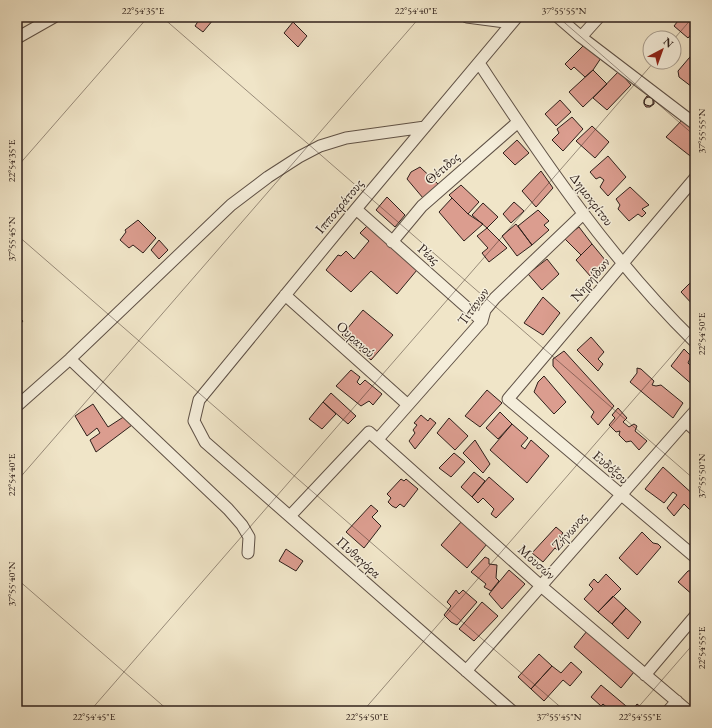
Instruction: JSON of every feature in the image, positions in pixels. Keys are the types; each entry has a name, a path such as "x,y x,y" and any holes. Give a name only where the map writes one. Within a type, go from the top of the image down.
{"street":[{"path":"17,38 54,17"},
{"path":"466,17 514,20"},
{"path":"558,17 581,37 695,124"},
{"path":"581,37 599,17"},
{"name":"Ιπποκράτους","path":"194,421 199,400 514,20"},
{"name":"Δημοκρίτου","path":"479,63 518,122 583,214 671,318 695,342"},
{"name":"Θέτιδος","path":"392,242 422,206 518,122"},
{"path":"17,406 70,359 231,205 268,178 299,157 320,146 346,138 425,127"},
{"name":"Νηρηίδων","path":"508,399 695,178"},
{"name":"Ρέας","path":"356,209 482,322"},
{"name":"Τιτάνων","path":"378,439 482,322 485,310 495,298 583,214"},
{"name":"Ουρανού","path":"285,295 408,405"},
{"path":"70,359 228,509 242,525 249,537 248,553"},
{"name":"Ευδόξου","path":"508,399 695,557"},
{"name":"Ζήνωνος","path":"466,672 695,411"},
{"name":"Πυθαγόρα","path":"194,421 205,442 512,711"},
{"path":"686,422 695,430"},
{"name":"Μουσών","path":"290,516 369,432 541,586 688,711"},
{"path":"645,675 695,616"},
{"path":"668,711 677,701"}],"building":[{"path":"197,17 212,17 213,20 203,32 195,26 199,20"},
{"path":"681,17 695,17 695,30 688,38 682,33 682,30 679,30 674,26"},
{"path":"293,22 307,36 298,47 284,33"},
{"path":"585,44 601,58 593,70 585,77 574,67 571,70 565,64"},
{"path":"695,51 695,84 692,87 679,77 678,71 682,70 682,66"},
{"path":"593,70 607,84 583,107 569,92"},
{"path":"619,71 631,85 607,110 593,98"},
{"path":"652,99 654,101 654,104 650,107 646,107 644,104 650,106 653,104"},
{"path":"560,100 571,112 556,126 545,114"},
{"path":"572,117 583,129 563,151 552,140 559,133 557,129"},
{"path":"683,119 695,128 694,159 666,137"},
{"path":"592,126 609,142 595,158 576,141"},
{"path":"517,140 529,153 515,165 503,153"},
{"path":"608,156 626,177 608,196 600,187 604,180 600,177 596,179 590,172"},
{"path":"420,167 438,184 436,188 423,198 407,179 411,172"},
{"path":"541,171 553,188 536,207 522,191"},
{"path":"461,185 479,202 468,214 449,195"},
{"path":"630,187 649,205 642,209 646,213 642,217 638,214 629,221 618,209 620,205 616,199"},
{"path":"387,197 405,215 395,227 376,210"},
{"path":"452,198 468,214 483,224 464,241 439,212"},
{"path":"514,202 524,211 511,223 503,214"},
{"path":"483,203 498,217 487,228 472,215"},
{"path":"538,210 549,221 544,225 549,230 532,245 518,226"},
{"path":"138,220 156,238 143,253 133,245 129,248 120,240 126,232 125,230"},
{"path":"516,224 532,245 517,256 502,236"},
{"path":"368,225 417,270 397,294 371,271 351,292 326,270 338,255 341,256 346,251 354,259 369,241 360,233"},
{"path":"579,227 592,244 581,255 564,238"},
{"path":"487,228 507,248 489,262 482,253 488,248 477,236"},
{"path":"159,240 168,250 159,259 151,250"},
{"path":"592,244 606,261 591,277 576,260"},
{"path":"547,259 559,274 542,290 528,274"},
{"path":"693,280 695,282 695,307 681,292"},
{"path":"543,297 560,313 543,335 524,323"},
{"path":"363,310 393,335 371,360 342,335"},
{"path":"17,316 23,321 17,328"},
{"path":"591,337 604,352 598,359 603,364 598,371 577,350"},
{"path":"684,349 691,356 688,363 695,370 695,387 671,366"},
{"path":"564,351 614,406 598,425 591,417 594,412 553,366 553,359"},
{"path":"637,368 641,369 654,381 652,385 661,385 683,403 673,418 630,382 637,373"},
{"path":"351,370 360,377 357,382 360,385 365,380 382,394 373,405 369,401 361,406 336,386"},
{"path":"544,376 566,402 554,414 534,392 538,382"},
{"path":"487,390 502,403 480,427 465,416"},
{"path":"331,393 356,416 348,424 323,402"},
{"path":"323,402 336,414 322,429 309,419"},
{"path":"93,404 108,427 125,416 132,425 96,452 90,440 100,433 97,428 87,436 75,416"},
{"path":"618,408 627,418 623,422 629,427 634,424 637,426 635,431 647,441 639,450 631,441 626,442 619,435 620,431 616,432 609,425 615,418 612,415"},
{"path":"500,412 512,424 498,439 486,428"},
{"path":"421,415 428,421 430,418 436,423 415,449 409,441 415,433 413,430 417,425 414,423"},
{"path":"449,418 468,436 455,450 437,433"},
{"path":"512,424 528,438 521,446 525,449 531,440 549,456 527,483 490,450"},
{"path":"475,440 490,464 483,473 463,453"},
{"path":"454,453 465,462 451,477 439,468"},
{"path":"663,467 695,496 695,503 690,510 684,504 674,516 667,508 677,495 673,492 664,503 645,489"},
{"path":"474,472 485,481 472,497 461,487"},
{"path":"489,477 514,499 496,518 491,514 494,509 483,498 478,503 472,497"},
{"path":"401,479 404,481 406,479 418,489 404,507 400,504 396,508 388,502 391,498 387,494"},
{"path":"371,505 378,511 372,517 381,526 364,548 346,532"},
{"path":"461,522 487,544 467,568 441,545"},
{"path":"556,527 563,533 559,538 563,543 557,550 555,548 543,562 532,553"},
{"path":"642,532 653,543 658,544 661,547 637,575 619,558"},
{"path":"286,549 303,561 296,571 279,561"},
{"path":"485,557 489,559 489,564 497,565 496,578 499,581 491,591 484,587 486,584 471,572"},
{"path":"509,570 525,584 502,609 489,594"},
{"path":"688,571 695,571 694,596 678,582"},
{"path":"606,574 621,589 598,612 584,599 593,589 589,585 594,579 598,583"},
{"path":"456,590 459,594 463,590 477,602 457,625 451,622 444,615 451,606 447,602"},
{"path":"613,596 626,608 612,624 598,612"},
{"path":"482,602 498,616 474,641 459,629"},
{"path":"626,608 641,622 628,639 612,624"},
{"path":"587,631 634,672 621,688 574,647"},
{"path":"539,654 552,666 531,689 518,677"},
{"path":"571,662 582,672 570,686 563,680 544,701 531,689 552,666 561,673"},
{"path":"601,685 632,711 611,711 603,704 601,706 591,697"},
{"path":"637,704 646,711 632,711"}]}
